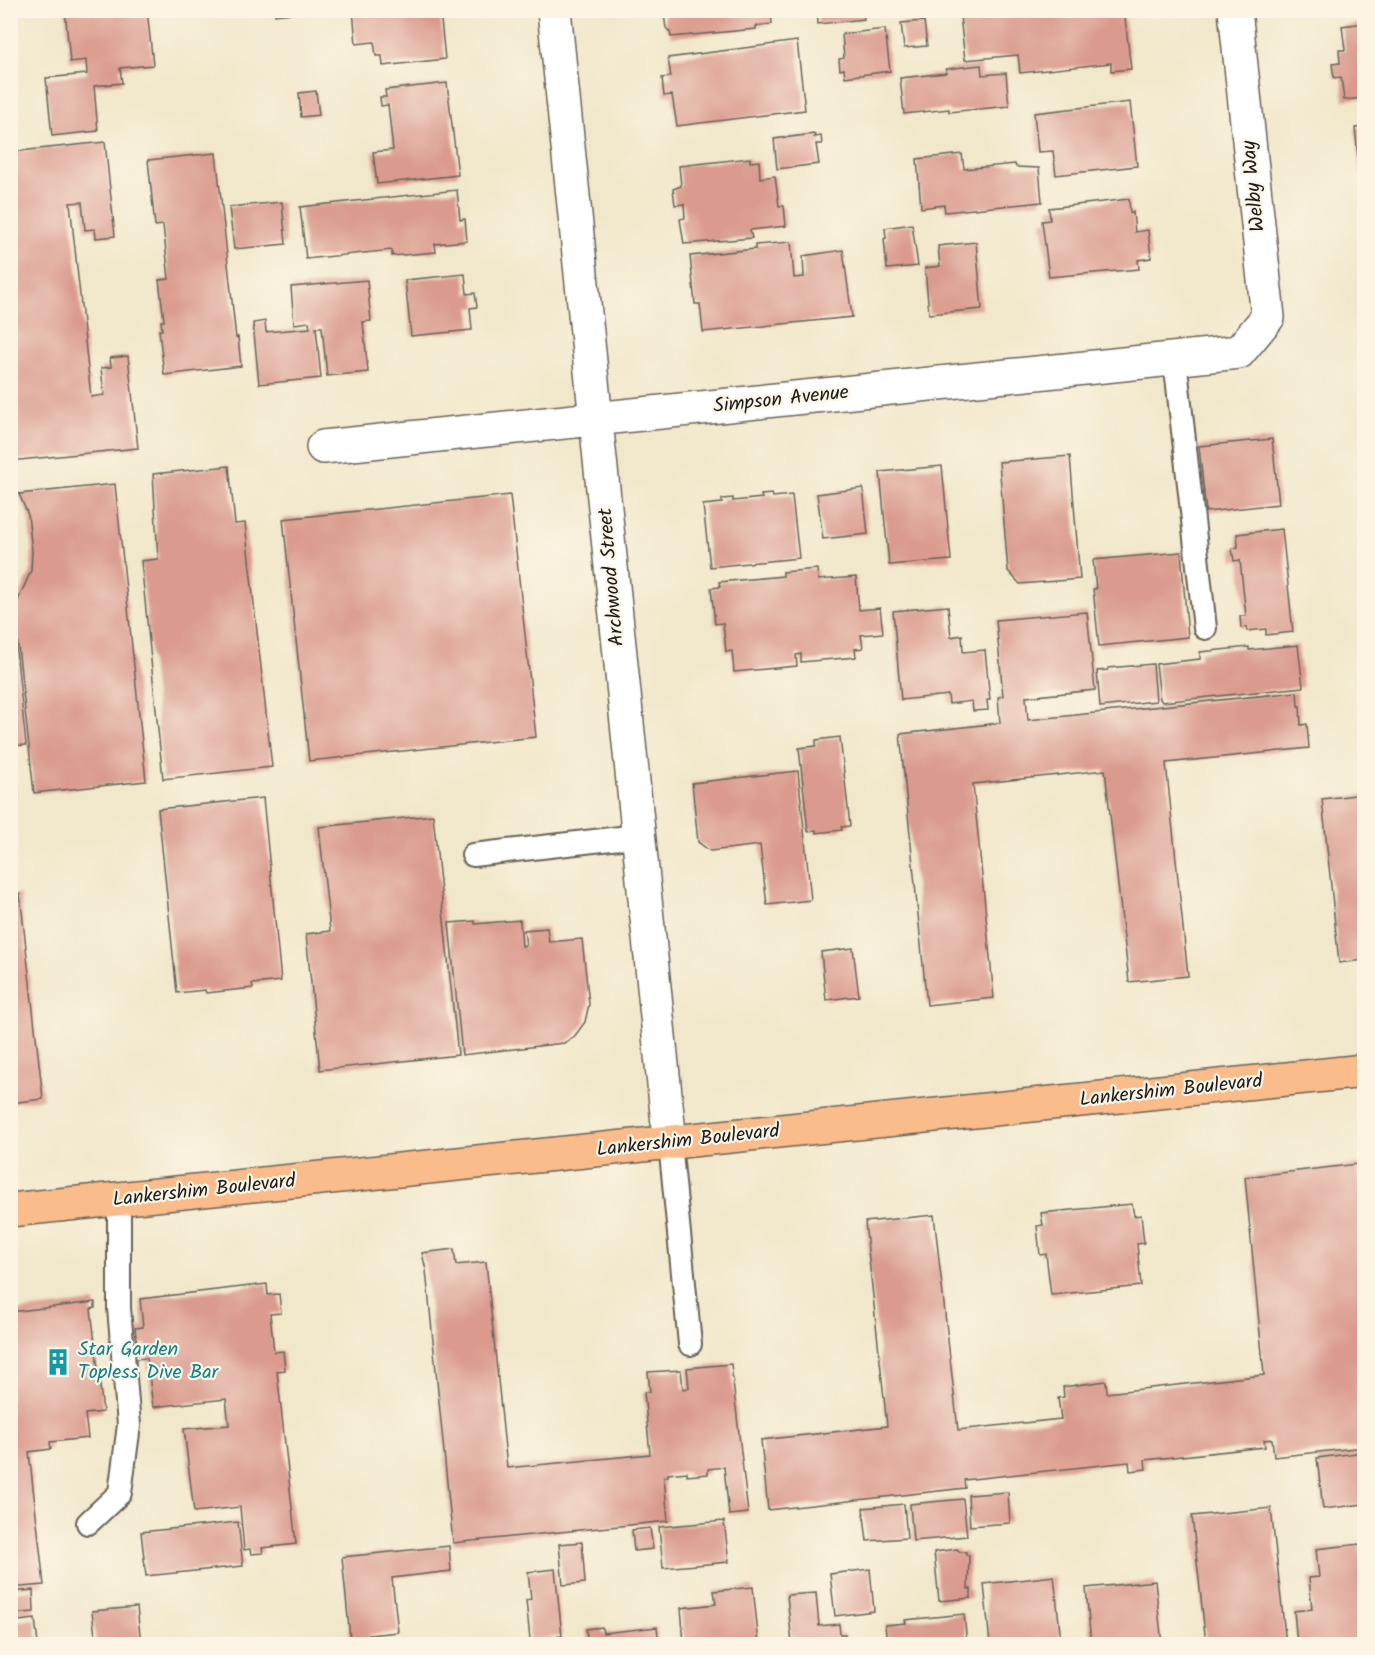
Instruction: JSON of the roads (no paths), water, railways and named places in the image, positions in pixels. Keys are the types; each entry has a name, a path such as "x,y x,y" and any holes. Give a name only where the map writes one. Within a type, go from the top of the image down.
{"main road":[{"name":"Lankershim Boulevard","path":"10,1210 1365,1071"}],"street":[{"name":"Archwood Street","path":"554,10 669,1143"},
{"name":"Welby Way","path":"1235,10 1268,317 1239,352"},
{"name":"Simpson Avenue","path":"323,447 1239,352"}],"lane":[{"path":"1175,358 1205,628"},
{"path":"473,855 637,836"},
{"path":"669,1143 690,1344"},
{"path":"88,1523 120,1493 129,1425 119,1308 119,1199"}],"place":[{"name":"Star Garden Topless Dive Bar","path":"58,1362"}]}
